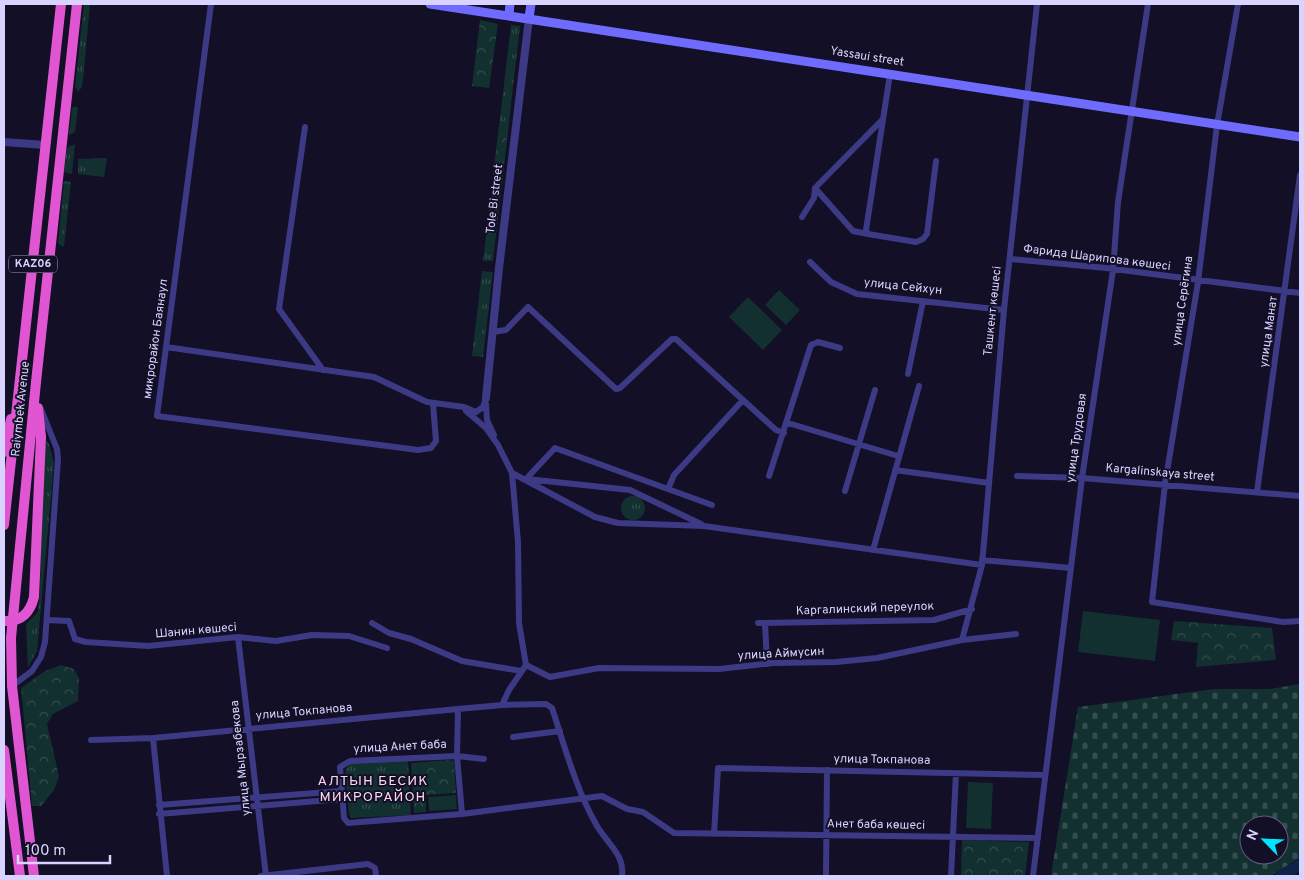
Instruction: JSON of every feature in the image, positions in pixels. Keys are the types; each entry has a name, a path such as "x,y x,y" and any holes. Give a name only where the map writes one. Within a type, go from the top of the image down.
{"highway":[{"name":"Raiymbek Avenue","path":"4,525 61,4"},
{"name":"Raiymbek Avenue","path":"34,876 12,686 13,607 77,4"},
{"path":"4,452 21,379"},
{"path":"4,621 12,621 23,616 29,610 34,597 41,437 36,382"},
{"path":"4,750 20,876"}],"main road":[{"name":"Yassaui street","path":"430,4 484,8 509,15 1300,137"},
{"path":"509,15 510,4"},
{"name":"Tole Bi street","path":"529,18 531,4"}],"street":[{"name":"микрорайон Баянаул","path":"211,4 157,416 418,450 430,448 436,441 433,404"},
{"name":"Ташкент көшесі","path":"962,640 972,609 982,562 1004,310 1037,4"},
{"name":"улица Трудовая","path":"1033,876 1082,478 1113,270 1118,202 1148,4"},
{"name":"улица Серёгина","path":"1238,4 1217,125 1198,282 1165,484 1152,602 1283,622 1300,621"},
{"name":"Tole Bi street","path":"486,398 529,18"},
{"path":"868,234 866,230 890,74"},
{"path":"802,217 814,198 815,188 883,119"},
{"path":"305,127 280,309 323,370"},
{"path":"4,142 45,145"},
{"path":"815,188 853,231 916,242 923,240 927,234 936,161"},
{"name":"улица Манат","path":"1257,492 1286,291 1300,175"},
{"name":"Фарида Шарипова көшесі","path":"1010,258 1300,293"},
{"name":"улица Сейхун","path":"810,262 831,282 848,291 867,295 1004,310"},
{"path":"908,374 923,301"},
{"path":"492,332 506,330 528,307 616,389 620,388 672,339 676,339 776,430 784,433"},
{"path":"769,476 788,423 811,345 818,342 840,348"},
{"path":"166,347 374,377 433,404 464,407 476,412 483,407 486,398"},
{"path":"873,550 919,386"},
{"path":"845,492 875,390"},
{"path":"486,398 487,420 512,473 518,542 519,623 526,664 502,705"},
{"path":"12,686 32,670 41,657 47,620 58,460 57,449 37,399"},
{"path":"668,489 674,475 743,400"},
{"path":"464,407 486,428 498,444"},
{"path":"788,423 898,456"},
{"path":"526,479 555,448 712,506"},
{"path":"895,470 990,483"},
{"path":"512,473 526,479 550,495 595,517 618,523 704,526 873,550 982,562 1071,568"},
{"name":"Kargalinskaya street","path":"1017,476 1082,478 1300,496"},
{"path":"526,479 630,490 704,526"},
{"name":"Каргалинский переулок","path":"766,664 761,623 934,620 972,609"},
{"name":"Шанин көшесі","path":"47,620 69,621 75,639 86,642 148,646 238,637 276,641 312,635 349,636 387,648"},
{"path":"372,623 389,633 411,639 462,660 521,671"},
{"name":"улица Аймусин","path":"526,664 550,677 599,668 719,669 766,664 836,662 878,658 962,640 1016,634"},
{"name":"улица Мырзабекова","path":"238,637 266,876"},
{"name":"улица Токпанова","path":"92,740 153,738 249,728 458,712 502,705 549,706 560,731"},
{"path":"458,712 457,756 462,811"},
{"path":"513,737 560,731 584,799 598,827 617,852 622,867 622,876"},
{"path":"153,738 158,805 167,876"},
{"name":"улица Анет баба","path":"484,758 457,756 347,761 339,770 345,820 351,824 584,799"},
{"name":"улица Токпанова","path":"714,834 718,768 1045,775"},
{"path":"826,876 828,835 827,770"},
{"path":"951,876 956,773"},
{"path":"158,805 341,791"},
{"name":"Анет баба көшесі","path":"584,799 602,796 627,809 644,812 660,821 674,833 1038,838"},
{"path":"159,814 342,799"},
{"path":"261,876 368,864 375,868 376,876"}],"green space":[{"path":"84,4 90,4 83,80 82,87 78,92 75,87"},
{"path":"480,20 498,24 489,88 472,86"},
{"path":"511,25 520,26 493,261 483,261"},
{"path":"76,106 78,108 75,132 69,135 72,108"},
{"path":"499,127 508,129 500,198 491,194"},
{"path":"75,144 72,174 64,172 67,148"},
{"path":"107,158 104,177 78,174 78,159"},
{"path":"64,181 71,182 64,247 58,244"},
{"path":"482,271 493,272 483,357 472,356"},
{"path":"779,290 800,310 786,325 765,305"},
{"path":"748,297 782,330 763,350 729,317"},
{"path":"44,437 49,444 54,463 37,651 28,668 26,624 38,612 40,591"},
{"path":"633,496 642,499 645,508 642,517 633,520 624,517 621,508 624,499"},
{"path":"1083,611 1160,620 1155,661 1078,652"},
{"path":"1174,621 1272,628 1276,660 1196,667 1198,643 1171,640"},
{"path":"61,665 74,669 79,678 78,701 53,714 47,724 59,776 54,790 41,806 32,806 21,688 45,671"},
{"path":"1300,684 1300,858 1289,865 1289,815 1239,815 1239,865 1288,865 1270,876 1051,876 1078,707 1214,689 1270,689"},
{"path":"408,759 411,815 352,818 349,814 345,770 352,761"},
{"path":"454,761 456,793 426,795 426,812 414,813 411,763"},
{"path":"968,782 993,783 991,829 966,828"},
{"path":"456,795 457,809 429,811 428,797"},
{"path":"962,840 1029,842 1025,876 961,876"}],"waterway":[{"path":"1281,876 1300,865"}],"district":[{"name":"АЛТЫН БЕСИК МИКРОРАЙОН","path":"373,790"}]}
